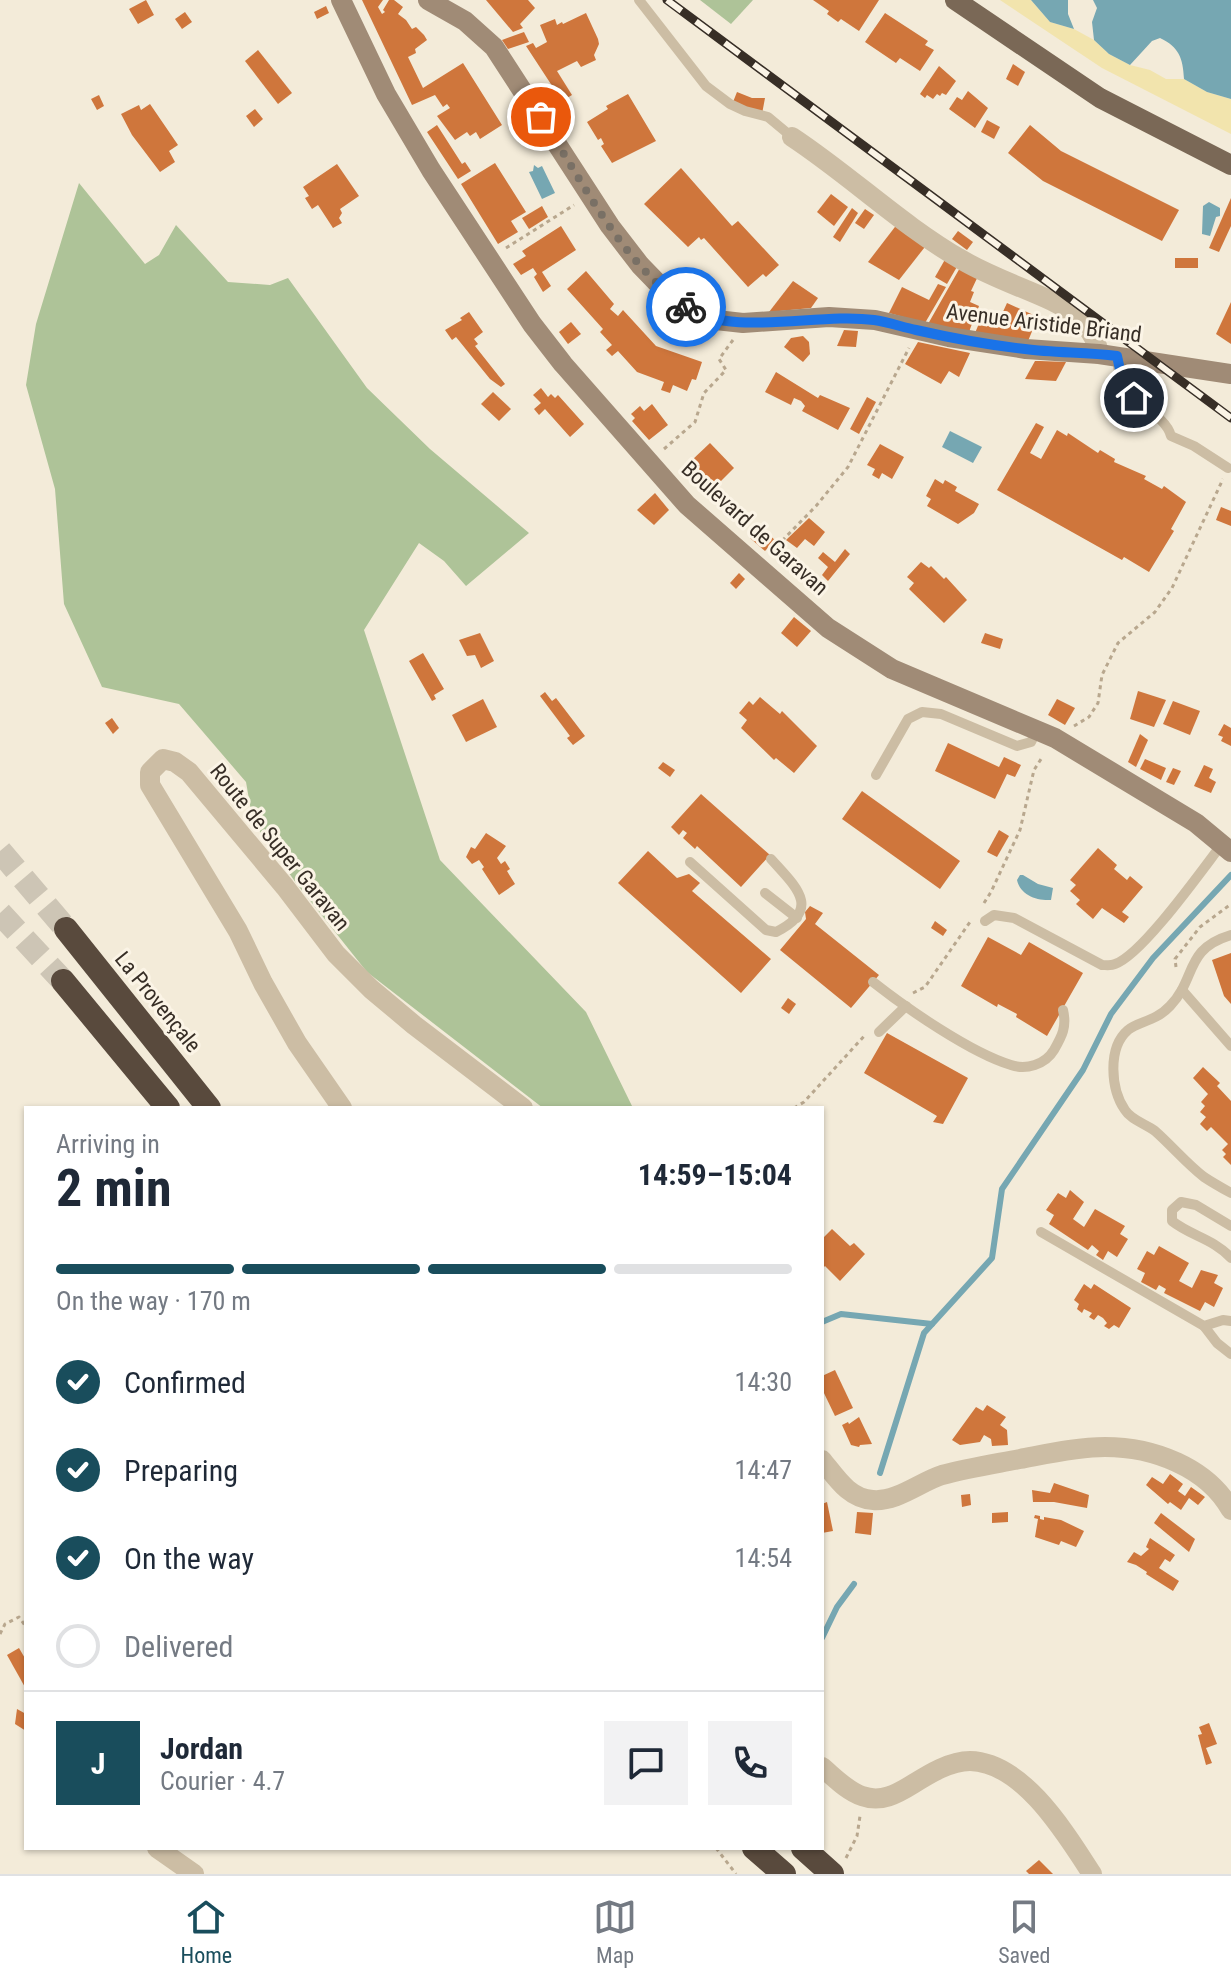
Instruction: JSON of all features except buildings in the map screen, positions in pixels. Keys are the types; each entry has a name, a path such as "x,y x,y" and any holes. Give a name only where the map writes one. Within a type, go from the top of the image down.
{"highway":[{"name":"La Provençale","path":"66,929 207,1106"},
{"path":"63,981 166,1106"},
{"path":"756,1850 784,1874"},
{"path":"806,1850 837,1870"}],"main road":[{"path":"955,0 1114,107 1231,165"}],"street":[{"name":"Boulevard de Garavan","path":"341,0 386,94 532,324 563,364 687,505 828,628 875,660 1046,734 1196,823 1227,848"},
{"name":"Avenue Aristide Briand","path":"428,0 465,21 494,47 640,265 669,295 696,313 716,320 743,323 829,317 875,320 1026,349 1108,355 1231,374"},
{"path":"792,137 837,167 874,200 946,250 1000,279 1058,304 1077,317 1097,337 1108,355"},
{"name":"Route de Super Garavan","path":"341,1106 297,1043 238,931 150,785 150,772 163,759 175,762 189,772 285,887 336,954 371,989 520,1106"},
{"path":"824,1462 849,1492 876,1501 962,1469 1104,1447 1130,1449 1158,1455 1200,1475 1217,1490 1231,1510"},
{"path":"824,1768 862,1797 889,1798 949,1766 967,1761 987,1763 1023,1784 1092,1874"},
{"path":"160,1850 194,1874"}],"lane":[{"path":"639,0 706,86 738,107 768,117 792,137"},
{"path":"1108,355 1124,388 1168,427 1171,436 1194,446 1228,468"},
{"path":"876,775 908,719 922,712 941,714 1017,746 1046,734"},
{"path":"985,921 994,915 1014,918 1102,965 1115,964 1130,954 1227,848"},
{"path":"690,862 766,930 776,932 797,918 803,902 800,892 771,859"},
{"path":"765,893 797,918"},
{"path":"1231,935 1217,939 1202,950 1171,1006 1154,1020 1128,1029 1119,1044 1113,1066 1117,1097 1126,1113 1151,1129 1204,1177 1231,1193"},
{"path":"873,982 902,1004 1012,1066 1034,1067 1051,1056 1065,1031 1063,1010"},
{"path":"1182,990 1231,1046"},
{"path":"879,1032 902,1004"},
{"path":"1231,1226 1196,1205 1181,1202 1172,1210 1172,1221 1179,1227 1219,1245 1231,1258"},
{"path":"1041,1232 1204,1326 1217,1343 1231,1354"},
{"path":"1204,1326 1223,1320 1231,1321"}],"path":[{"path":"489,259 590,193"},
{"path":"649,462 695,422 704,393 726,370 719,359 743,323"},
{"path":"759,568 781,540 824,498 848,467 917,330"},
{"path":"982,904 991,892 1020,830 1046,734 1089,717 1098,703 1102,675 1118,643 1155,612 1172,588 1228,468"},
{"path":"902,1004 925,987 973,916"},
{"path":"797,1106 866,1034"},
{"path":"0,1634 5,1624 19,1617 24,1624"},
{"path":"837,1870 857,1836 862,1797"},
{"path":"718,1850 736,1874"}],"green space":[{"path":"700,0 753,0 731,24"},
{"path":"79,183 145,264 159,255 176,225 228,282 270,285 288,278 367,388 430,449 529,533 466,586 444,561 419,543 364,630 440,860 586,1012 632,1106 540,1106 367,972 296,883 253,822 246,782 179,704 102,687 64,604 55,489 26,385 36,324"}],"sand":[{"path":"1000,0 1031,0 1050,22 1074,29 1130,65 1150,70 1166,79 1184,79 1207,92 1231,99 1231,134 1102,68"}],"water":[{"path":"1031,0 1068,0 1068,14 1074,29 1050,22"},
{"path":"1093,0 1231,0 1231,99 1207,92 1184,79 1179,54 1160,38 1152,41 1130,65 1109,54 1094,40 1092,22 1097,8"},
{"path":"534,165 538,168 542,166 555,193 542,199 529,172 533,171"},
{"path":"1209,202 1220,208 1220,216 1216,217 1210,236 1202,234 1203,206"},
{"path":"950,431 982,447 973,463 942,447"},
{"path":"1020,875 1053,888 1051,900 1025,893 1017,880"}],"waterway":[{"path":"880,1473 924,1333 992,1258 1002,1189 1083,1070 1111,1014 1153,958 1231,875"},
{"path":"824,1321 841,1314 932,1324"},
{"path":"824,1634 837,1607 854,1584"}],"tunnel":[{"path":"0,851 66,929"},
{"path":"0,913 63,981"}],"railway":[{"path":"667,0 1231,418"}],"way so far":[{"path":"541,117 610,226 640,265 669,295 686,307"}],"route":[{"path":"686,307 716,320 743,323 829,317 875,320 949,337 1026,349 1117,356 1124,388 1134,398"}]}
